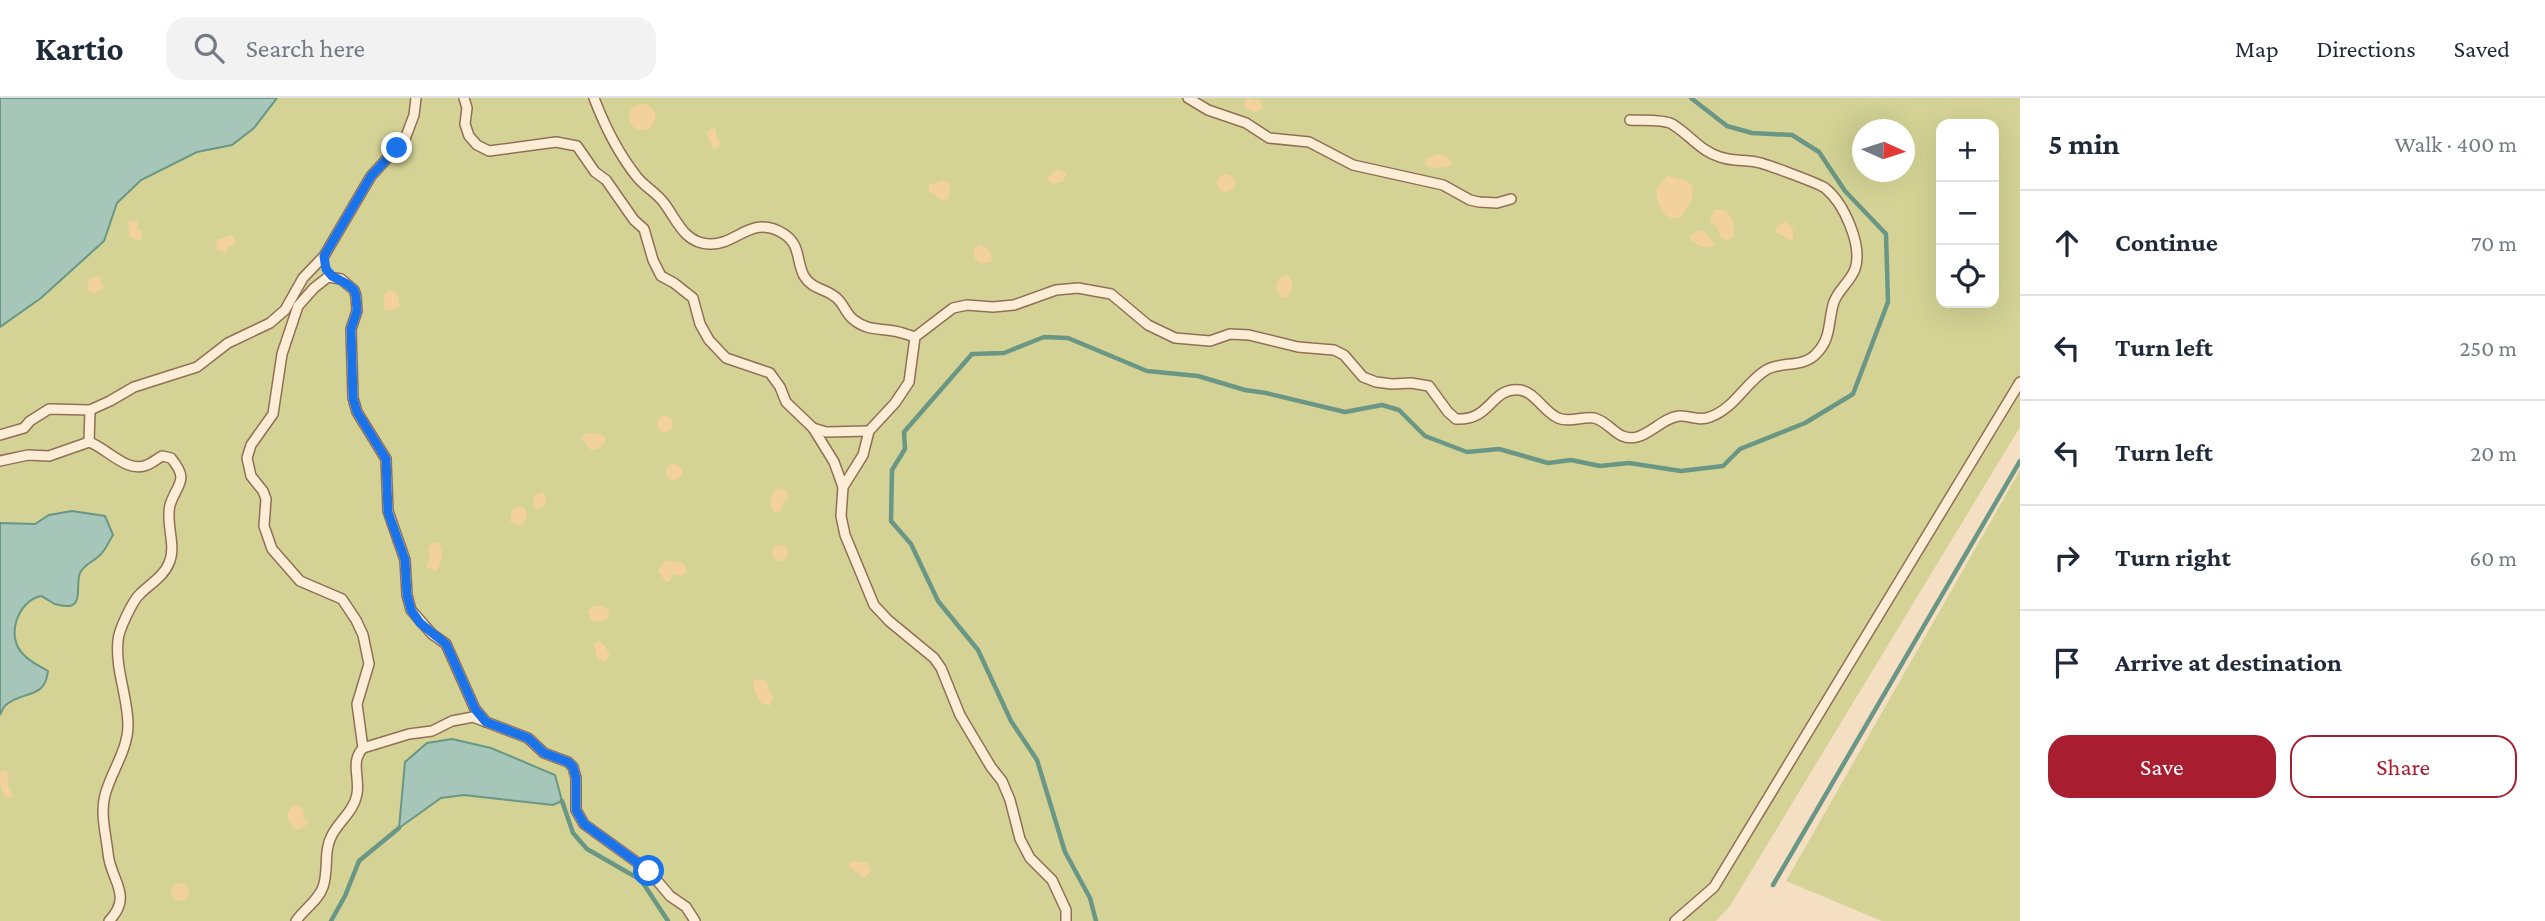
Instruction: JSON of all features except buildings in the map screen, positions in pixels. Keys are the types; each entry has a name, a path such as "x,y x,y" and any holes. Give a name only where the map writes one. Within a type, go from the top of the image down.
{"lane":[{"path":"0,435 24,428 49,409 89,410 134,387 197,367 228,343 261,329 285,310 303,278 324,256 371,176 405,139 414,115 416,98"},
{"path":"464,98 467,108 465,124 469,136 477,145 489,151 556,142 577,146 595,172 606,180 634,220 644,229 660,276 693,298 700,324 709,340 726,358 770,373 786,402 813,428 834,462 843,487 841,516 845,535 874,605 934,658 941,668 960,715 1002,781 1020,839 1030,858 1052,880 1060,896 1066,910 1066,921"},
{"path":"594,98 610,137 638,178 663,200 687,236 708,244 727,240 750,229 777,229 790,237 797,248 801,268 811,285 841,301 851,319 871,330 892,330 915,337"},
{"path":"1188,98 1208,110 1246,124 1269,138 1309,142 1323,152 1353,165 1443,185 1479,202 1497,203 1511,199"},
{"path":"843,487 863,455 869,431 909,383 915,337 953,308 967,305 1014,305 1056,289 1078,288 1111,294 1148,325 1175,338 1210,341 1230,334 1249,335 1298,347 1334,350 1344,355 1363,377 1376,382 1429,386 1456,419 1475,418 1497,397 1507,391 1518,390 1527,392 1546,410 1561,419 1594,418 1619,435 1628,437 1636,437 1676,416 1699,420 1710,418 1732,404 1763,371 1807,360 1824,344 1829,336 1833,304 1855,268 1850,222 1840,202 1819,184 1765,163 1720,158 1696,145 1671,123 1630,120"},
{"path":"324,256 326,269 354,290 356,296 357,311 351,329 353,398 357,412 386,459 388,512 405,560 407,595 411,610 420,623 446,644 475,709 486,722"},
{"path":"332,276 314,288 298,306 282,354 273,414 251,445 247,458 251,476 266,499 264,526 272,549 300,581 342,599 363,635 369,664 357,704 363,748"},
{"path":"1675,921 1714,887 2020,382"},
{"path":"89,410 89,442"},
{"path":"813,428 826,432 869,431"},
{"path":"0,461 18,456 49,456 89,442 103,447 130,466 146,466 162,456 171,458 181,473 182,483 170,504 169,563 156,581 137,596 118,639 128,724 127,738 105,795 103,811 108,856 111,870 120,884 121,895 119,908 109,921"},
{"path":"296,921 324,884 326,850 331,836 353,807 357,797 357,754 363,748 432,730 452,721 472,718 528,738 544,753 568,762 573,767 576,778 576,810 584,824 649,871 670,896 686,907 695,921"}],"shaded area":[{"path":"0,98 2020,98 2020,427 1730,906 1716,921 0,921"},
{"path":"0,98 277,98 254,128 232,145 197,152 141,180 117,203 104,241 41,298 0,327"},
{"path":"2020,470 2020,921 1882,921 1786,881"},
{"path":"72,511 105,516 113,535 103,552 80,573 76,602 65,606 41,596 33,599 20,612 15,630 18,648 29,660 48,671 43,686 38,691 13,700 4,707 0,715 0,523 35,524 49,515"},
{"path":"452,739 491,748 555,775 562,801 553,805 464,795 441,798 399,828 405,762 427,743"}],"sand":[{"path":"1248,98 1260,101 1263,107 1261,110 1254,112 1245,108 1244,104"},
{"path":"642,104 651,108 655,117 651,126 642,130 633,126 629,117 633,108"},
{"path":"712,128 716,130 720,142 718,149 713,148 706,133"},
{"path":"1439,154 1446,156 1452,163 1450,166 1426,166 1427,158"},
{"path":"1058,169 1067,173 1062,182 1052,184 1047,177"},
{"path":"1226,174 1232,177 1235,183 1232,189 1226,192 1220,189 1217,183 1220,177"},
{"path":"1667,176 1685,180 1693,187 1691,201 1680,218 1669,217 1659,206 1656,189"},
{"path":"943,180 950,185 949,199 941,200 929,191 929,185"},
{"path":"1720,209 1730,216 1733,223 1734,236 1728,240 1721,238 1717,226 1711,223 1710,219 1715,210"},
{"path":"137,221 138,229 142,231 140,241 129,236 128,223"},
{"path":"1785,222 1791,226 1794,233 1792,241 1775,232 1777,226"},
{"path":"1699,230 1704,231 1714,243 1713,246 1703,247 1691,239 1689,236"},
{"path":"232,235 236,243 228,247 226,253 216,250 217,240"},
{"path":"979,244 990,251 991,262 980,263 975,259 974,249"},
{"path":"1287,275 1292,283 1291,289 1287,297 1282,298 1277,291 1277,285 1280,279"},
{"path":"94,276 101,277 100,282 105,286 101,291 93,293 88,290 88,281"},
{"path":"389,290 397,293 400,306 389,311 383,306 383,295"},
{"path":"662,416 668,416 673,424 671,430 662,432 657,427 657,421"},
{"path":"587,433 600,434 606,438 604,443 591,450 581,437"},
{"path":"674,464 680,466 680,478 674,480 668,478 666,472 668,466"},
{"path":"776,489 787,491 789,498 784,501 781,511 775,513 770,506 771,497"},
{"path":"542,492 546,504 538,510 533,506 534,496"},
{"path":"519,506 525,508 527,518 519,527 510,521 512,511"},
{"path":"433,542 439,543 442,554 436,571 426,567 430,557 428,548"},
{"path":"780,545 786,547 786,559 780,561 774,559 772,553 774,547"},
{"path":"665,561 681,562 686,566 686,573 681,576 674,574 670,581 666,582 658,571"},
{"path":"594,606 603,606 610,612 608,618 597,622 591,620 588,611"},
{"path":"599,641 610,656 605,662 597,658 594,644"},
{"path":"762,679 773,696 770,706 761,703 753,688 754,680"},
{"path":"5,770 8,772 8,786 13,795 9,799 0,785 0,773"},
{"path":"296,804 304,810 303,818 309,822 301,829 295,829 289,819 288,812"},
{"path":"849,862 868,863 871,872 864,878 849,867"},
{"path":"180,883 186,886 189,892 186,898 180,901 174,898 171,892 174,886"}],"waterway":[{"path":"1096,921 1090,898 1065,852 1037,760 1011,721 978,650 938,601 911,544 891,521 892,470 905,449 904,432 972,354 1004,353 1044,337 1068,338 1147,371 1198,376 1245,390 1345,412 1382,405 1399,410 1425,436 1467,452 1499,449 1548,463 1571,460 1600,466 1629,463 1681,471 1723,466 1740,449 1805,423 1853,394 1888,302 1886,234 1845,191 1819,152 1792,135 1752,133 1727,126 1691,98"},
{"path":"1773,885 2020,461"},
{"path":"562,801 573,833 587,849 641,880 668,921"},
{"path":"331,921 345,896 359,861 399,828"}],"route":[{"path":"397,148 371,176 324,256 324,264 332,276 341,279 354,290 356,296 357,311 351,329 353,398 357,412 386,459 388,512 405,560 407,595 411,610 420,623 446,644 475,709 486,722 528,738 544,753 568,762 573,767 576,778 576,810 584,824 649,871"}]}
